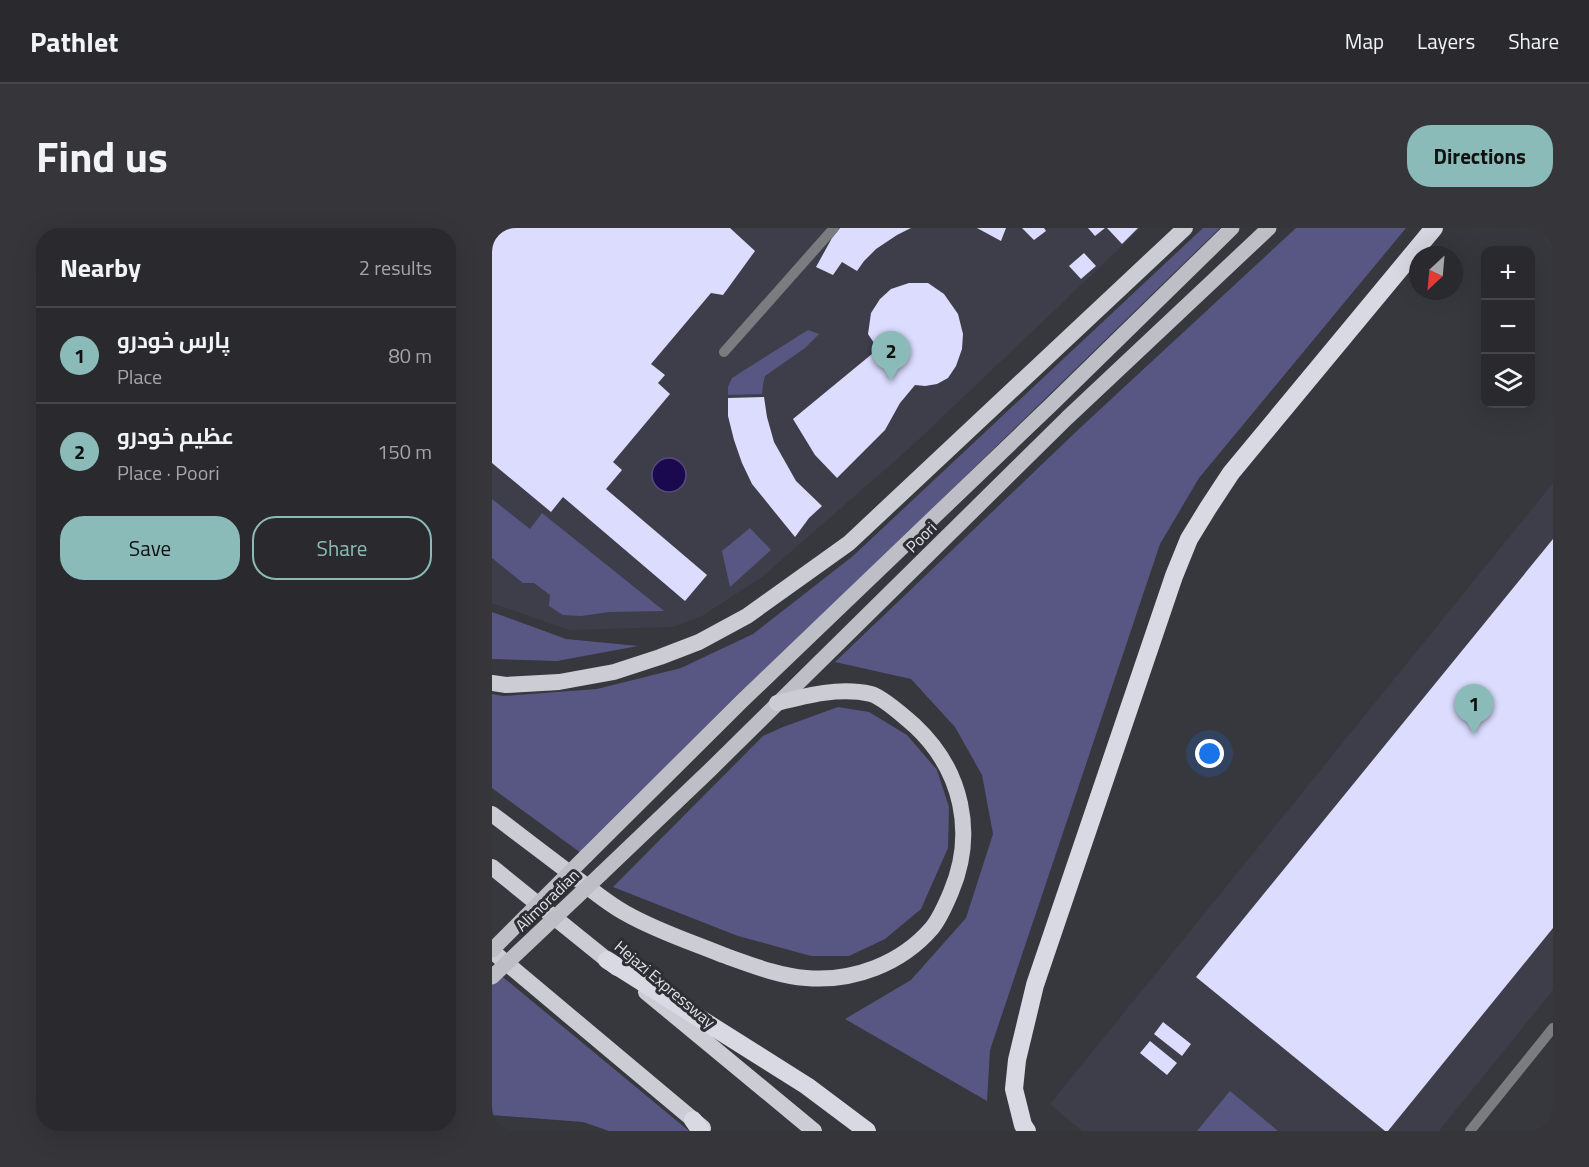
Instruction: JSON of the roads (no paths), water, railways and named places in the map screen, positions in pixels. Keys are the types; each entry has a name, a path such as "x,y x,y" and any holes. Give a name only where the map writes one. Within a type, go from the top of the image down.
{"highway":[{"path":"492,683 558,682 614,672 699,642 747,616 849,543 1185,228"},
{"path":"1027,1131 1023,1125 1014,1089 1017,1060 1035,985 1158,622 1189,539 1231,473 1434,228"},
{"path":"492,814 617,908 669,933 744,962 778,973 806,978 856,975 876,968 898,957 933,926 955,882 962,859 964,838 962,813 954,783 943,758 925,735 905,717 874,695 847,691 809,694 777,703"},
{"name":"Hejazi Expressway","path":"492,867 814,1131"},
{"path":"492,951 700,1127"},
{"path":"608,960 807,1086 867,1131"}],"main road":[{"name":"Poori","path":"586,856 728,715 1232,228"},
{"name":"Poori","path":"601,874 1067,418 1269,228"},
{"name":"Alimoradian","path":"492,951 586,856"},
{"name":"Alimoradian","path":"492,977 601,874"}],"lane":[{"path":"724,352 834,228"},
{"path":"1470,1131 1553,1028"}],"place":[{"name":"عظیم خودرو","path":"891,381"},
{"name":"پارس خودرو","path":"1474,734"}]}
